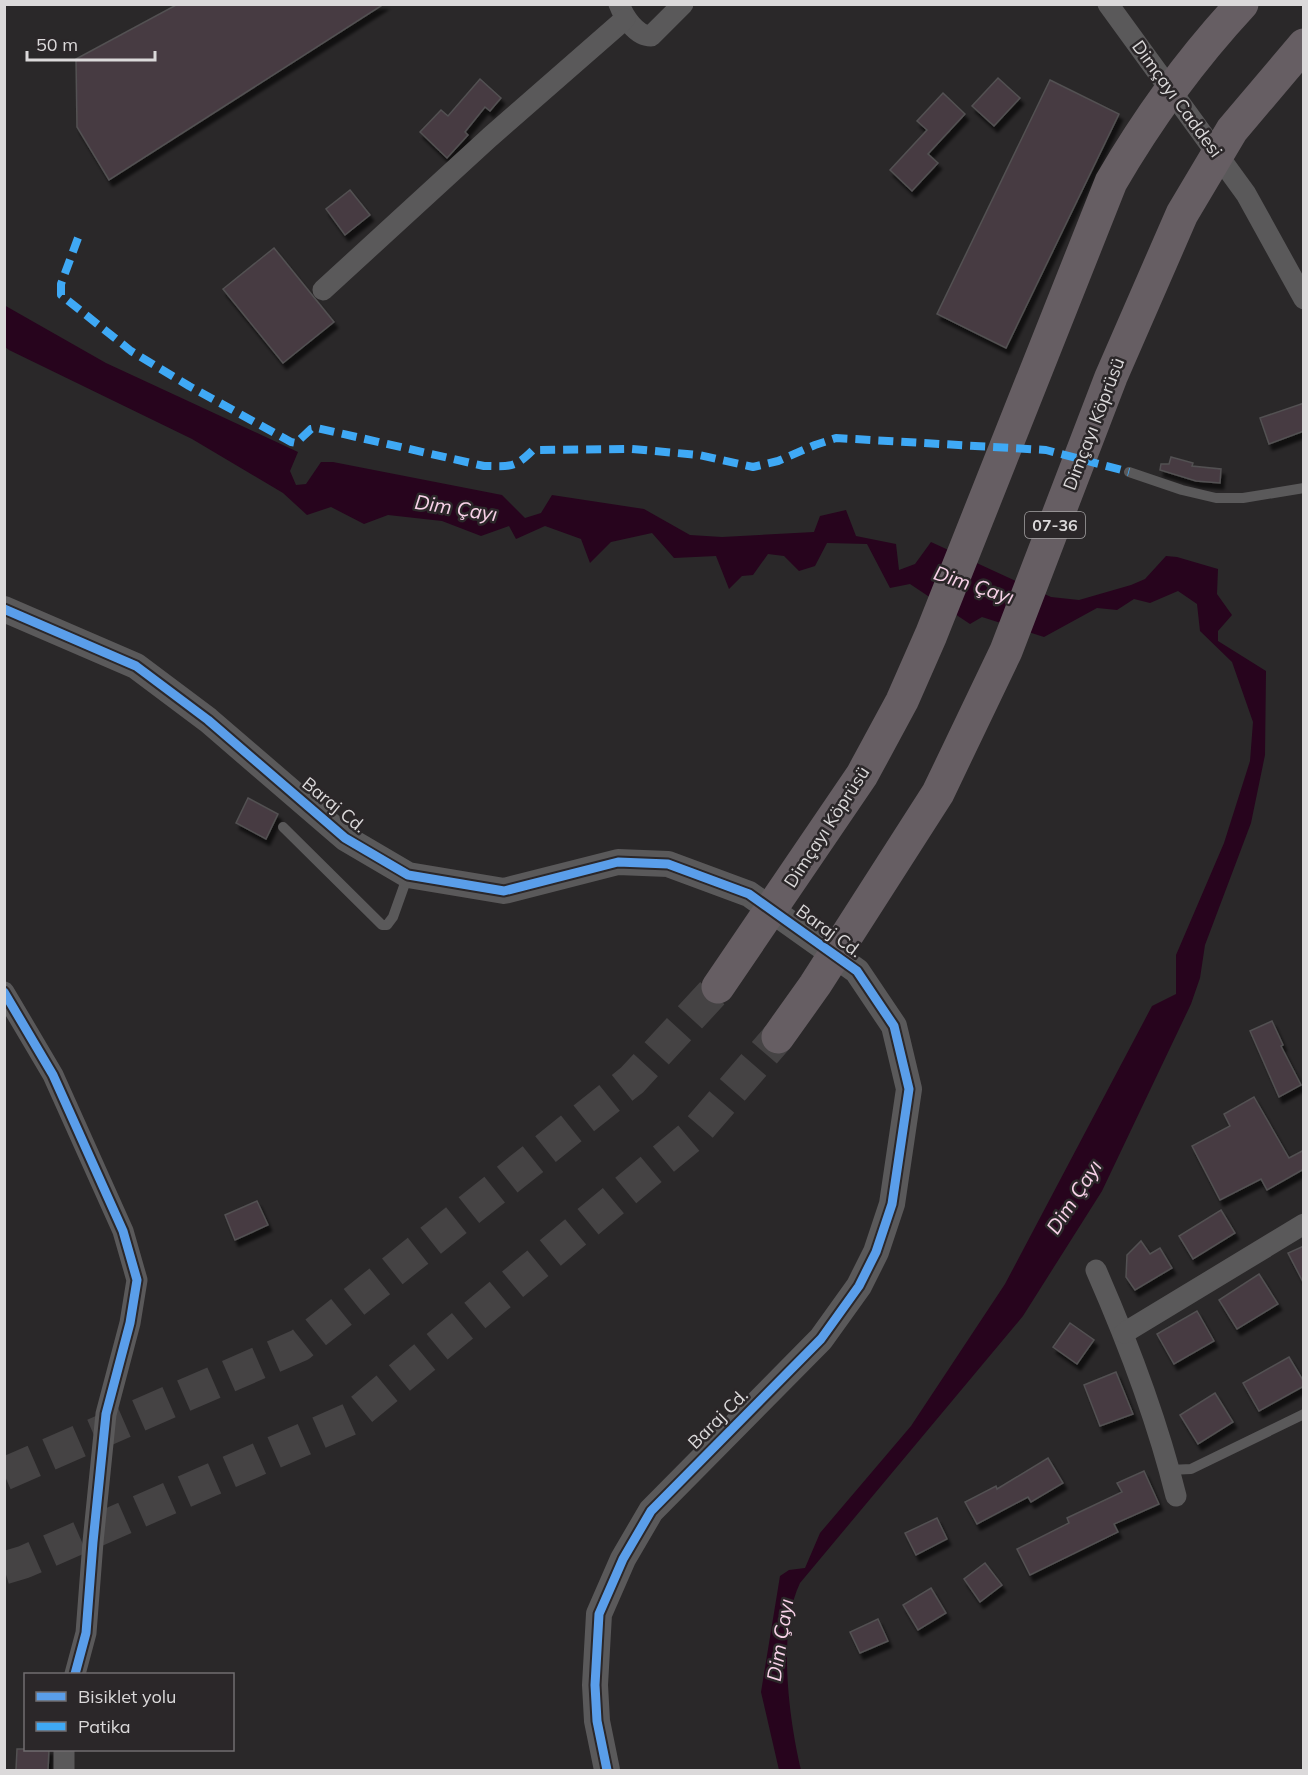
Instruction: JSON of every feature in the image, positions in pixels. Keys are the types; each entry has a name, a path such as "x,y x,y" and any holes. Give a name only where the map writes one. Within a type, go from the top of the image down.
{"highway":[{"name":"Dimçayı Köprüsü","path":"718,987 862,775 902,701 931,635 1111,182 1149,120 1232,16"},
{"name":"Dimçayı Köprüsü","path":"778,1037 938,793 1006,651 1111,377 1182,213 1232,130 1295,54"}],"street":[{"path":"323,290 622,12 646,36 651,36 682,4"},
{"name":"Dimçayı Caddesi","path":"1108,4 1246,194 1304,299"},
{"name":"Baraj Cd.","path":"4,609 136,666 208,720 345,838 408,875 504,891 618,862 668,864 749,894 857,971 894,1026 909,1089 892,1204 876,1252 859,1286 821,1339 651,1511 623,1559 599,1614 595,1685 597,1721 607,1770"},
{"path":"4,992 53,1075 123,1231 137,1280 130,1323 106,1414 86,1632 75,1673"},
{"path":"1124,1333 1304,1224"},
{"path":"1096,1270 1124,1333 1170,1470 1176,1496"},
{"path":"64,1751 64,1770"}],"lane":[{"path":"1129,472 1182,490 1216,498 1243,498 1304,488"},
{"path":"283,828 382,925 387,925 393,917 408,875"},
{"path":"1170,1470 1191,1469 1304,1414"}],"water":[{"name":"Dim Çayı","path":"4,305 106,363 298,452 290,471 296,485 306,484 321,462 333,462 502,495 525,518 541,513 552,495 644,509 690,535 722,537 814,532 820,516 846,510 856,536 896,544 899,570 915,564 931,542 1051,597 1079,600 1145,579 1166,556 1218,569 1217,594 1232,615 1218,631 1218,641 1266,671 1265,755 1251,823 1205,945 1200,978 1191,1004 1102,1191 1023,1316 800,1583 789,1625 787,1675 789,1701 801,1770 779,1770 761,1692 780,1576 789,1570 805,1568 820,1533 911,1426 1005,1284 1152,1006 1176,994 1176,955 1224,843 1250,761 1253,722 1232,662 1200,631 1197,604 1178,591 1150,603 1134,599 1117,610 1097,608 1044,637 982,617 970,624 910,584 890,588 867,544 827,543 815,566 799,571 784,556 768,554 753,575 742,576 729,589 716,556 674,558 652,533 611,542 590,563 581,539 545,526 516,539 509,526 481,536 442,521 388,515 364,524 331,507 307,515 283,493 192,439 9,350 5,347"}],"building":[{"path":"178,4 384,4 109,180 77,127 76,59"},
{"path":"998,78 1020,98 994,126 972,106"},
{"path":"480,79 501,98 490,111 485,107 465,132 468,135 447,158 420,132 441,110 448,116"},
{"path":"1050,80 1119,114 1006,348 937,314"},
{"path":"943,93 965,114 928,154 938,163 912,191 890,170 927,130 917,121"},
{"path":"350,190 370,215 345,235 326,209"},
{"path":"274,248 334,322 283,363 223,289"},
{"path":"1304,403 1304,431 1269,444 1260,418"},
{"path":"1171,457 1193,463 1192,466 1221,469 1220,483 1196,481 1160,470 1161,464 1169,464"},
{"path":"248,798 278,814 266,839 236,823"},
{"path":"1272,1021 1283,1045 1281,1046 1301,1085 1279,1097 1250,1031"},
{"path":"1254,1097 1289,1158 1304,1150 1304,1169 1267,1190 1261,1179 1220,1200 1192,1146 1230,1126 1224,1114"},
{"path":"257,1201 268,1225 235,1240 225,1215"},
{"path":"1221,1210 1235,1233 1193,1259 1179,1236"},
{"path":"1141,1241 1150,1254 1160,1248 1172,1268 1135,1290 1126,1277 1127,1255"},
{"path":"1304,1246 1304,1284 1288,1253"},
{"path":"1259,1274 1278,1304 1237,1329 1219,1300"},
{"path":"1197,1311 1214,1341 1174,1364 1157,1334"},
{"path":"1070,1323 1094,1340 1077,1364 1053,1347"},
{"path":"1289,1357 1304,1382 1304,1386 1259,1411 1243,1383"},
{"path":"1116,1372 1133,1414 1100,1426 1084,1385"},
{"path":"1215,1393 1233,1422 1198,1444 1180,1415"},
{"path":"1048,1458 1063,1483 1031,1502 1028,1497 977,1524 965,1502 996,1486 997,1489"},
{"path":"1144,1471 1159,1504 1114,1524 1118,1532 1030,1575 1017,1549 1069,1523 1067,1518 1122,1492 1117,1483"},
{"path":"937,1518 947,1539 916,1555 905,1533"},
{"path":"985,1563 1002,1585 980,1602 964,1579"},
{"path":"931,1588 946,1613 918,1630 903,1605"},
{"path":"878,1619 888,1641 860,1653 850,1632"},
{"path":"17,1749 49,1751 48,1770 16,1770"}],"tunnel":[{"path":"4,1474 300,1345 632,1080 718,987"},
{"path":"4,1568 24,1562 350,1419 695,1133 778,1037"}],"marked path":[{"path":"78,238 61,284 61,295 131,351 291,442 296,443 311,429 317,428 484,466 511,465 521,461 533,450 632,449 699,455 753,467 778,461 836,438 1046,450 1129,472"}],"cycle path":[{"path":"4,609 136,666 208,720 345,838 408,875 504,891 618,862 668,864 749,894 857,971 894,1026 909,1089 892,1204 876,1252 859,1286 821,1339 651,1511 623,1559 599,1614 595,1685 597,1721 607,1770"},
{"path":"4,992 53,1075 123,1231 137,1280 130,1323 106,1414 86,1633 75,1673"}]}
